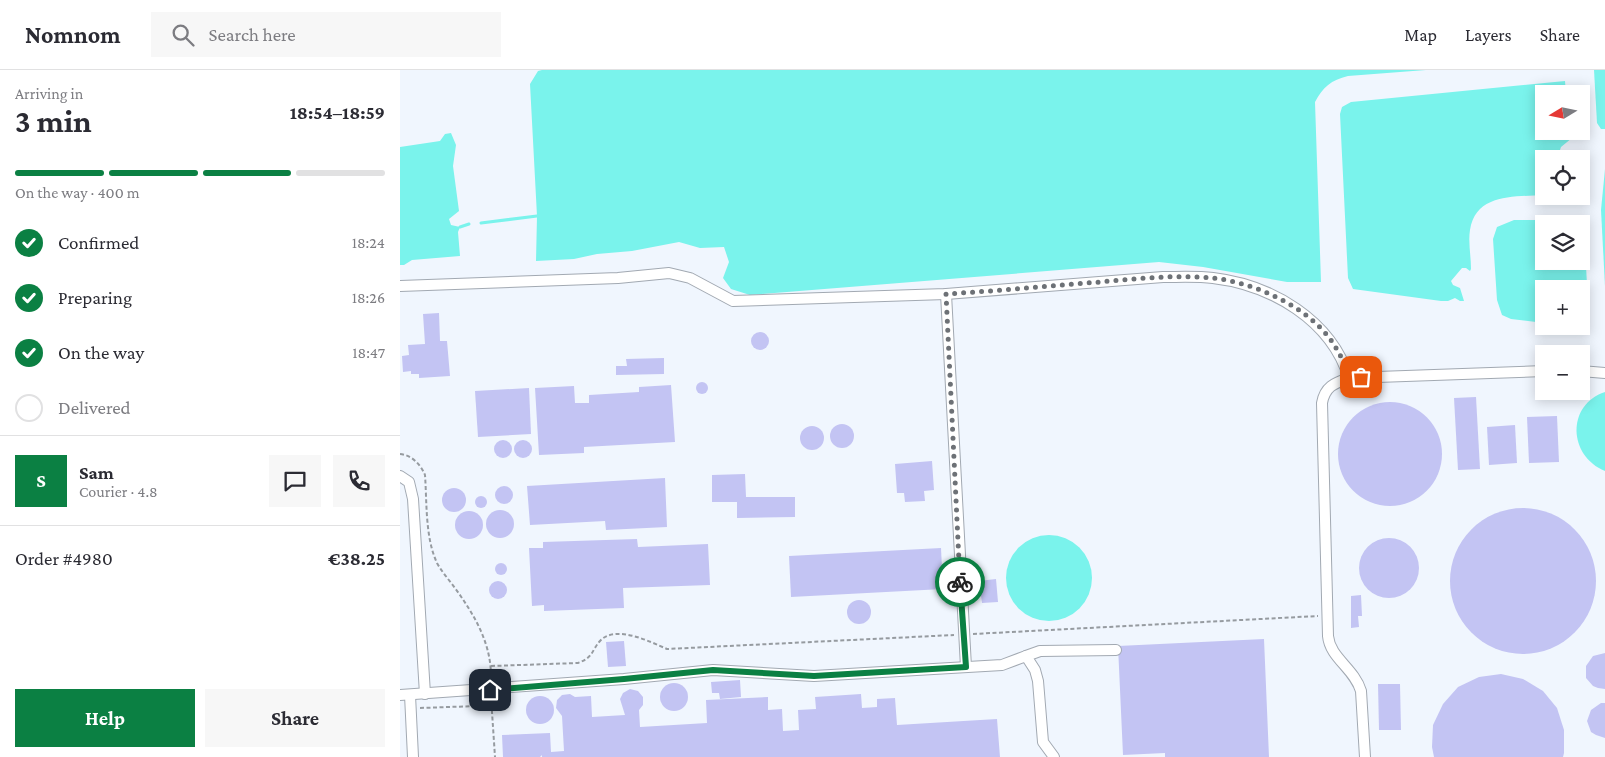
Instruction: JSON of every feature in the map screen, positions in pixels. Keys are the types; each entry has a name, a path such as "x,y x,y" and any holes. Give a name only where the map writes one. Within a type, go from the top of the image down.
{"street":[{"path":"400,286 618,278 669,272 690,278 733,302 946,294 1163,277 1214,278 1262,291 1304,314 1334,343 1350,378"},
{"path":"946,294 966,667"},
{"path":"1365,757 1361,691 1352,673 1330,646 1322,403 1324,393 1330,386 1350,378 1535,371"},
{"path":"1590,372 1605,373"},
{"path":"400,476 408,482 413,499 425,694"},
{"path":"413,757 411,709 405,695 490,690 713,670 814,676 1002,665 1040,651 1116,650"},
{"path":"1026,656 1035,670 1038,681 1043,742 1054,757"}],"path":[{"path":"400,454 412,458 421,466 425,475 431,547 438,564 477,621 486,644 491,666 490,690 494,757"},
{"path":"491,666 578,663 586,660 592,654 600,640 607,636 622,634 635,635 667,648 1328,615"},
{"path":"411,709 477,706 482,704 490,690"}],"shaded area":[{"path":"1426,70 1348,76 1328,85 1315,102 1321,282 1287,282 1203,267 1159,262 750,295 731,289 723,278 729,262 724,247 700,248 679,242 574,259 536,261 537,216 530,84 538,71"},
{"path":"1594,70 1605,70 1605,129 1601,129 1597,123"},
{"path":"1565,81 1565,85 1535,85 1535,140 1570,140 1560,150 1535,150 1535,196 1498,199 1480,209 1474,218 1469,235 1471,269 1470,271 1462,268 1451,281 1453,285 1460,288 1464,301 1455,298 1441,301 1353,289 1348,278 1340,114 1342,107 1351,102"},
{"path":"451,133 456,145 453,166 459,211 449,219 451,225 460,227 458,232 460,256 412,260 404,265 400,265 400,147 440,141 445,134"},
{"path":"1605,169 1605,286 1601,210"},
{"path":"1514,220 1535,220 1535,270 1586,270 1587,280 1535,280 1535,322 1511,319 1502,315 1497,300 1493,239 1497,227"},
{"path":"1605,392 1605,471 1593,464 1584,454 1578,443 1576,431 1578,419 1583,408 1592,399"},
{"path":"1049,535 1066,538 1080,547 1089,561 1092,578 1089,595 1080,609 1066,618 1049,621 1032,618 1018,609 1009,595 1006,578 1009,561 1018,547 1032,538"}],"building":[{"path":"439,313 440,341 447,341 450,376 419,378 419,374 411,374 411,371 403,372 402,356 409,355 408,345 425,344 423,314"},
{"path":"756,332 764,332 769,337 767,348 756,350 751,345 751,337"},
{"path":"664,358 664,374 616,375 616,366 627,366 626,359"},
{"path":"700,382 704,382 708,388 704,394 700,394 696,390 696,386"},
{"path":"671,385 675,442 584,447 584,453 539,455 535,388 574,386 575,403 589,403 589,395 639,392 639,387"},
{"path":"529,388 531,434 478,437 475,391"},
{"path":"1476,397 1480,469 1458,470 1454,398"},
{"path":"1390,402 1410,406 1427,417 1438,434 1442,454 1438,474 1427,491 1410,502 1390,506 1370,502 1353,491 1342,474 1338,454 1342,434 1353,417 1370,406"},
{"path":"1557,416 1559,462 1529,463 1527,417"},
{"path":"842,424 851,427 854,436 851,445 842,448 833,445 830,436 833,427"},
{"path":"1515,425 1517,463 1489,465 1487,427"},
{"path":"812,426 821,429 824,438 821,447 812,450 803,447 800,438 803,429"},
{"path":"499,440 507,440 512,445 510,456 499,458 494,453 494,445"},
{"path":"519,440 527,440 532,445 530,456 519,458 514,453 514,445"},
{"path":"932,461 934,490 924,491 925,501 905,502 904,493 897,493 895,464"},
{"path":"745,474 746,497 795,497 795,517 737,518 737,502 712,502 712,475"},
{"path":"665,478 667,527 606,530 605,521 530,525 527,486"},
{"path":"500,486 508,486 513,491 511,502 500,504 495,499 495,491"},
{"path":"454,488 459,489 465,495 465,505 459,511 454,512 449,511 443,505 442,500 443,495 449,489"},
{"path":"479,496 483,496 487,502 483,508 479,508 475,504 475,500"},
{"path":"1523,508 1551,513 1575,529 1591,553 1596,581 1591,609 1575,633 1551,649 1523,654 1495,649 1471,633 1455,609 1450,581 1455,553 1471,529 1495,513"},
{"path":"500,510 510,514 514,524 510,534 500,538 490,534 486,524 490,514"},
{"path":"469,511 479,515 483,525 479,535 469,539 459,535 455,525 459,515"},
{"path":"1389,538 1405,543 1410,547 1414,552 1419,568 1414,584 1410,589 1405,593 1389,598 1373,593 1368,589 1364,584 1359,568 1364,552 1368,547 1373,543"},
{"path":"637,539 638,547 708,544 710,585 623,588 624,608 544,611 544,605 532,606 529,548 543,548 543,542"},
{"path":"941,548 943,589 791,597 789,556"},
{"path":"499,563 503,563 507,569 503,575 499,575 495,571 495,567"},
{"path":"996,579 998,602 982,603 979,581"},
{"path":"494,581 502,581 507,586 505,597 494,599 489,594 489,586"},
{"path":"1361,595 1362,616 1358,616 1359,627 1351,628 1351,596"},
{"path":"859,600 868,603 871,612 868,621 859,624 850,621 847,612 850,603"},
{"path":"1264,639 1269,757 1165,757 1165,753 1123,755 1118,646"},
{"path":"624,641 626,666 608,667 606,642"},
{"path":"1605,653 1605,689 1593,686 1586,678 1586,666 1593,656"},
{"path":"1501,674 1523,679 1543,691 1557,708 1564,730 1563,757 1434,757 1432,747 1433,725 1443,704 1458,687 1479,677"},
{"path":"740,680 741,697 720,699 719,693 712,693 711,682"},
{"path":"674,683 684,687 688,697 684,707 674,711 664,707 660,697 664,687"},
{"path":"1378,684 1400,684 1401,730 1379,730"},
{"path":"630,689 638,691 643,697 643,705 639,710 640,727 707,723 706,700 768,697 768,710 782,709 783,731 799,730 798,710 816,709 815,697 861,694 862,708 877,707 877,699 895,698 897,725 997,719 1000,757 542,757 542,755 540,757 503,757 502,735 550,733 551,752 564,751 562,716 556,708 557,700 562,695 570,694 575,697 591,696 592,717 625,715 620,699 623,693"},
{"path":"540,696 550,700 554,710 550,720 540,724 530,720 526,710 530,700"},
{"path":"1601,703 1605,703 1605,738 1591,732 1587,721 1591,710"}],"waterway":[{"path":"481,223 537,216"},
{"path":"460,227 469,224"}],"way so far":[{"path":"960,582 946,294 1163,277 1214,278 1262,291 1294,307 1316,323 1334,343 1350,378 1361,377"}],"route":[{"path":"490,690 713,670 814,676 966,667 960,582"}]}
